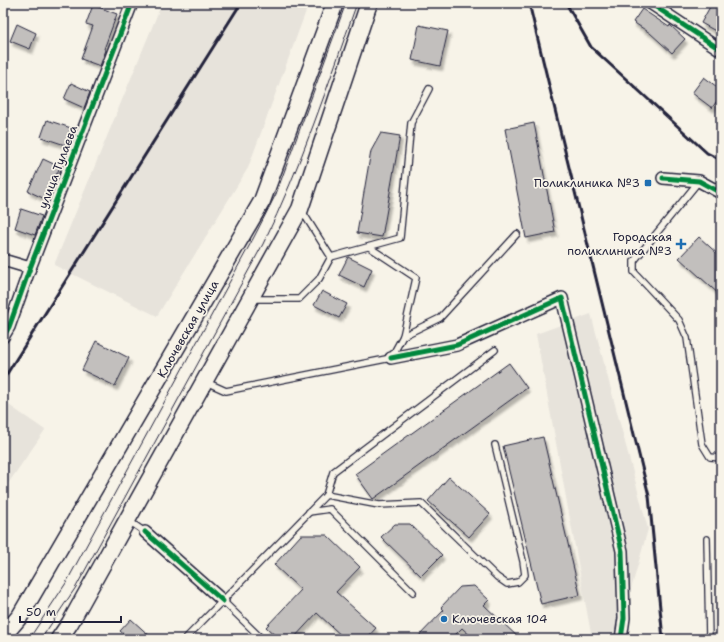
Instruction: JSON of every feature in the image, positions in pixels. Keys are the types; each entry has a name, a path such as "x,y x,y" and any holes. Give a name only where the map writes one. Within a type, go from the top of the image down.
{"main road":[{"name":"Ключевская улица","path":"3,636 20,616 262,201 335,3"},
{"path":"59,639 70,624 128,521 300,209 370,3"}],"street":[{"name":"улица Тулаева","path":"3,337 9,327 30,268 132,3"},
{"path":"650,3 721,50"},
{"path":"663,178 699,181 721,193"},
{"path":"3,260 30,268"},
{"path":"392,358 457,345 562,298 622,551 624,618 621,639"},
{"path":"145,532 223,601"}],"lane":[{"path":"251,298 299,299 319,279 331,257 400,238 411,122 428,89"},
{"path":"699,181 634,261 634,272 679,320 687,338 702,444 710,458 721,458"},
{"path":"300,209 331,257"},
{"path":"403,336 440,318 517,234"},
{"path":"205,382 226,392 392,358 403,336 416,278 369,247"},
{"path":"185,639 326,494 332,472 495,350"},
{"path":"326,494 379,505 421,503 497,577 507,584 518,582 525,576 523,561 495,445"},
{"path":"309,512 330,509 414,592"},
{"path":"128,521 145,532"},
{"path":"707,539 709,639"},
{"path":"223,601 262,639"}],"shaded area":[{"path":"162,3 309,3 248,168 157,316 54,265"},
{"path":"591,314 648,529 617,639 592,639 536,334"},
{"path":"3,401 45,430 3,491"}],"building":[{"path":"712,3 721,8 721,34 701,23"},
{"path":"93,5 117,14 104,49 106,50 100,66 81,59 93,26 86,24"},
{"path":"642,9 669,27 670,25 685,39 672,53 650,33 633,22"},
{"path":"17,24 36,33 30,49 10,41"},
{"path":"419,25 448,31 440,66 412,60"},
{"path":"704,77 721,90 721,95 712,108 692,93"},
{"path":"71,83 90,92 84,108 64,99"},
{"path":"47,120 71,128 65,145 41,137"},
{"path":"534,123 555,232 526,238 505,129"},
{"path":"381,133 400,136 382,237 357,233 371,151"},
{"path":"43,159 60,167 45,199 28,191"},
{"path":"21,209 42,216 35,235 15,228"},
{"path":"699,237 721,257 721,296 679,258"},
{"path":"348,257 372,269 364,287 339,275"},
{"path":"322,291 347,304 339,318 314,305"},
{"path":"96,341 129,358 115,386 82,370"},
{"path":"509,363 527,388 373,499 355,474"},
{"path":"543,437 580,595 541,604 503,446"},
{"path":"449,477 490,514 469,537 428,501"},
{"path":"395,524 410,524 442,555 421,576 381,537"},
{"path":"301,535 327,535 360,567 336,592 376,628 366,639 345,639 317,613 293,639 279,639 266,627 301,590 274,565"},
{"path":"474,586 489,600 484,605 520,639 474,639 462,628 451,639 416,639 444,610 441,607 460,587"},
{"path":"131,619 153,639 129,639 120,631"}],"tram line":[{"path":"29,639 66,583 276,194 346,3"},
{"path":"41,639 76,587 263,244 302,155 325,95 357,3"}],"railway":[{"path":"3,380 241,3"},
{"path":"529,3 649,496 663,639"},
{"path":"566,3 591,47 707,153 721,160"}],"cycle path":[{"path":"3,337 9,327 30,268 132,3"},
{"path":"650,3 721,50"},
{"path":"663,178 699,181 721,193"},
{"path":"391,358 457,345 562,298 622,551 624,618 621,639"},
{"path":"145,532 223,601"}],"place":[{"name":"Поликлиника №3","path":"648,183"},
{"name":"Городская поликлиника №3","path":"681,244"},
{"name":"Ключевская 104","path":"444,619"}]}
